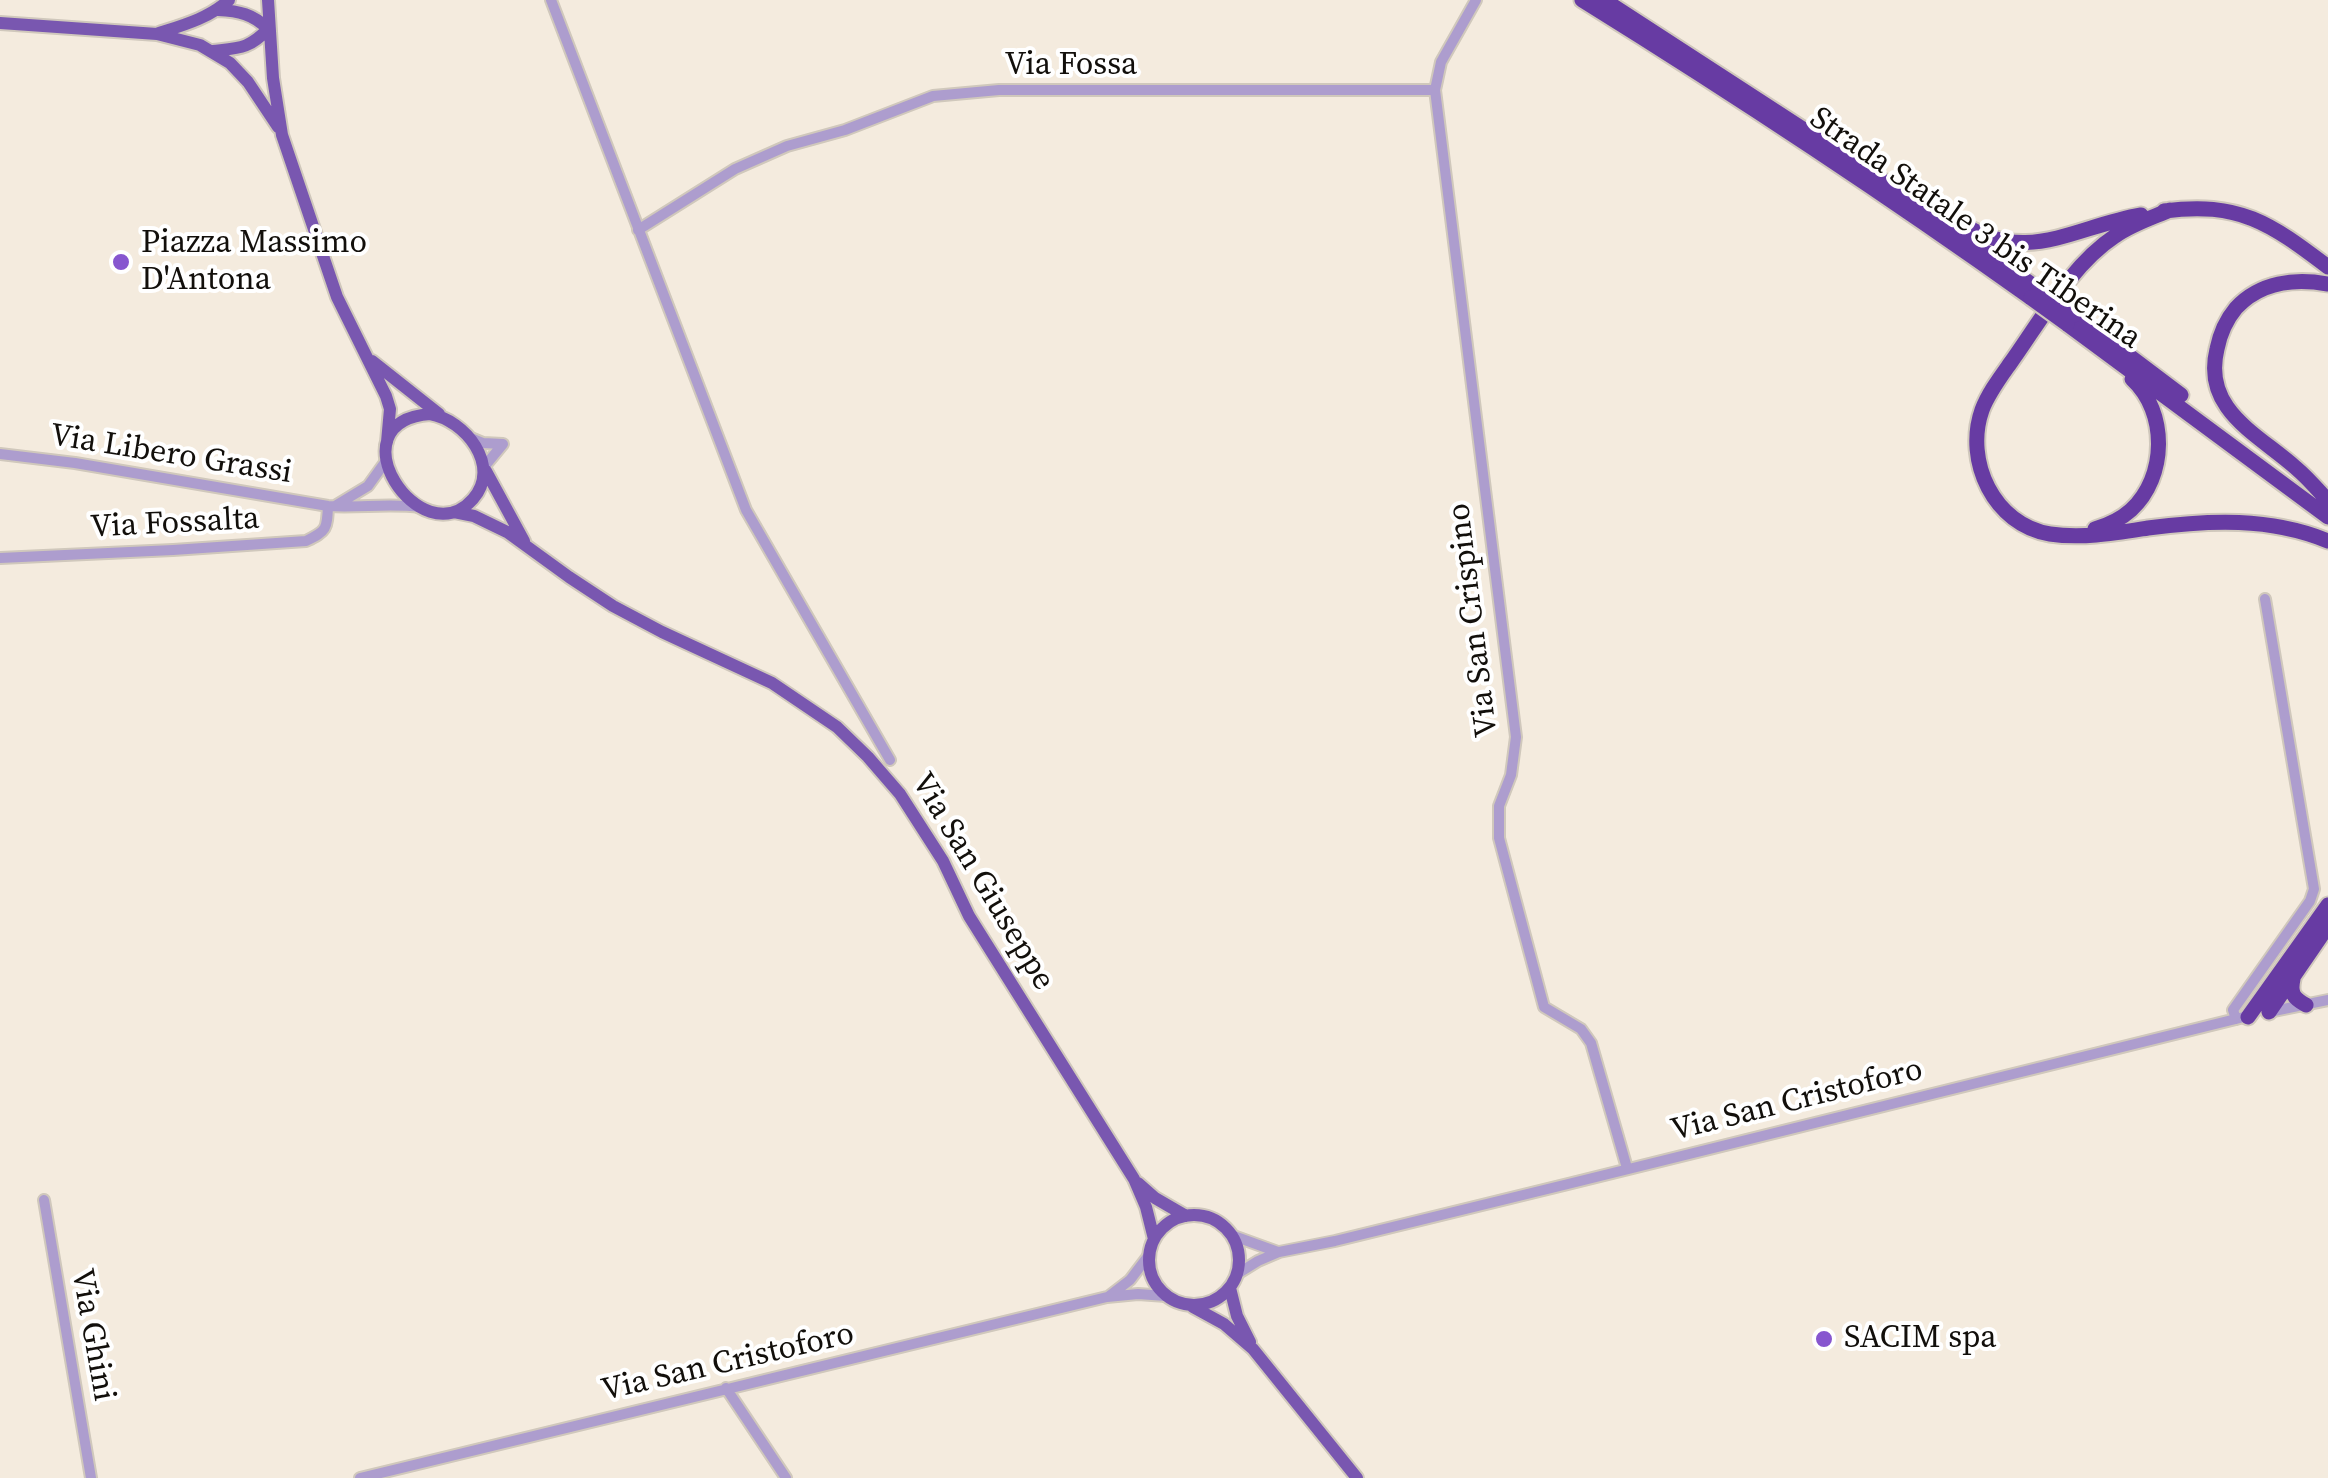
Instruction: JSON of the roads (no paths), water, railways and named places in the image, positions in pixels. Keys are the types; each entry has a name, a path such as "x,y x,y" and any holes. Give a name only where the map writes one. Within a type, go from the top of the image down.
{"highway":[{"name":"Strada Statale 3 bis Tiberina","path":"1582,0 1859,172"},
{"name":"Strada Statale 3 bis Tiberina","path":"1604,0 1908,204 2328,504"},
{"path":"1908,204 1941,209 1970,230 1999,240 2032,244 2122,218 2170,210 2206,208 2233,212 2282,232 2328,267"},
{"path":"2170,210 2115,236 2086,260 1995,385 1982,410 1977,434 1977,459 1984,483 1999,505 2020,522 2047,534 2077,535 2226,521 2288,528 2328,541"},
{"path":"2328,284 2295,281 2269,286 2250,296 2234,310 2220,333 2214,359 2216,386 2228,409 2254,436 2296,468 2328,504"},
{"name":"Strada Statale 3 bis Tiberina","path":"2071,320 2328,516"},
{"path":"2071,320 2138,384 2154,410 2159,435 2157,461 2148,486 2133,508 2111,524 2077,535"},
{"path":"2242,1018 2328,906"},
{"path":"2269,1012 2328,926"},
{"path":"2294,975 2294,998 2306,1005"}],"main road":[{"path":"157,34 203,18 229,0"},
{"path":"268,0 268,29 282,134 337,297 386,396 390,409 386,461 398,488 421,508 440,513 466,507 480,490 484,468 477,448 459,427 368,358"},
{"path":"218,10 252,15 268,29"},
{"path":"0,23 157,34 213,50 248,82 282,134"},
{"path":"213,50 244,48 268,29"},
{"path":"386,442 398,425 415,415 441,416"},
{"name":"Via San Giuseppe","path":"484,468 525,544"},
{"name":"Via San Giuseppe","path":"454,512 474,516 507,532 613,606 772,683 837,727 868,757 900,794 932,844 969,916 1134,1179 1154,1240"},
{"name":"Via San Giuseppe","path":"1134,1179 1155,1198 1186,1216"},
{"path":"1191,1306 1212,1302 1230,1288 1239,1260 1231,1235 1211,1218 1199,1215 1167,1224 1154,1240 1149,1256 1152,1278 1166,1296 1224,1324 1254,1348"},
{"path":"1230,1288 1237,1316 1254,1348 1357,1478"}],"street":[{"path":"551,0 746,510 890,760"},
{"path":"1435,90 1441,62 1476,0"},
{"name":"Via Fossa","path":"638,230 735,169 787,146 845,130 932,96 999,90 1435,90"},
{"name":"Via San Crispino","path":"1435,90 1516,737 1511,776 1499,806 1499,838 1544,1007 1581,1028 1590,1043 1627,1168"},
{"path":"469,438 483,443 508,443 484,468"},
{"name":"Via Libero Grassi","path":"0,454 331,506 392,504 421,508"},
{"path":"331,506 368,486 386,461"},
{"name":"Via Fossalta","path":"0,558 306,541 322,534 331,506"},
{"path":"2242,1018 2233,1010 2314,890 2265,599"},
{"name":"Via San Cristoforo","path":"1237,1274 1278,1252 2328,1000"},
{"name":"Via Ghini","path":"44,1200 91,1478"},
{"path":"1231,1235 1278,1252"},
{"name":"Via San Cristoforo","path":"1107,1297 1130,1280 1149,1256"},
{"name":"Via San Cristoforo","path":"360,1478 1107,1297 1166,1296"},
{"path":"726,1388 786,1478"}],"place":[{"name":"Piazza Massimo D'Antona","path":"121,262"},
{"name":"SACIM spa","path":"1824,1339"}]}
